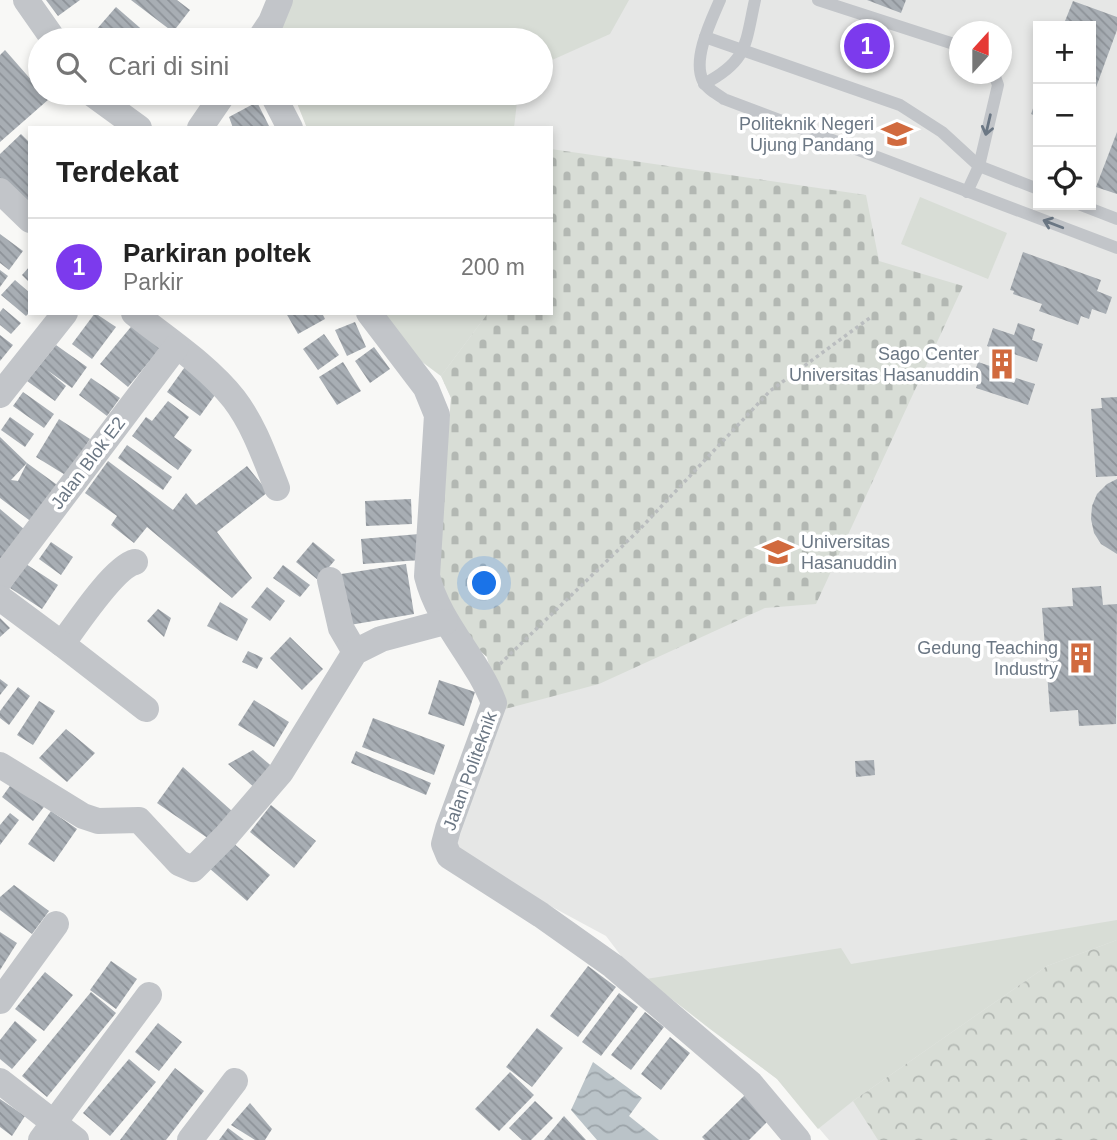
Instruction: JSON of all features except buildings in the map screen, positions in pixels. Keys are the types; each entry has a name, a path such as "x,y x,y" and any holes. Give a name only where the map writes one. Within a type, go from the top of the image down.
{"street":[{"path":"26,0 46,28"},
{"path":"107,105 136,126"},
{"path":"201,126 216,105"},
{"path":"278,105 289,126"},
{"path":"0,395 63,315"},
{"path":"136,315 212,376 235,400 253,432 277,488"},
{"name":"Jalan Politeknik","path":"371,315 426,388 437,415 427,576 431,593 445,622 484,681 494,703 448,830 444,844 449,856 541,915 613,966 751,1084 798,1140"},
{"name":"Jalan Blok E2","path":"0,580 176,347"},
{"path":"62,644 95,599 121,570 135,562"},
{"path":"330,580 341,628 355,652"},
{"path":"0,598 146,709"},
{"path":"0,765 83,816 98,821 139,820 179,863 193,869 226,836 281,772 355,652 381,639 445,622"},
{"path":"0,1001 56,924"},
{"path":"47,1131 149,995"},
{"path":"0,1081 47,1131 76,1140"},
{"path":"190,1140 235,1081"}],"lane":[{"path":"720,0 705,37 699,68 704,84 724,99 1117,248"},
{"path":"704,84 727,72 743,50 755,0"},
{"path":"818,0 949,42"},
{"path":"705,37 900,104 942,132 979,166 1033,186"},
{"path":"967,192 979,166 995,84"},
{"path":"1094,210 1117,219"}],"path":[{"path":"484,681 640,529 770,391 871,317"}],"shaded area":[{"name":"Universitas Hasanuddin","path":"288,0 1117,0 1117,1140 829,1140 777,1079 628,965 606,936 517,888 467,857 453,841 501,710 487,657 466,638 437,579 451,398 441,376 405,349 380,315 553,315 553,126 306,126 298,105 553,105 553,28 465,28"}],"green space":[{"path":"288,0 629,0 610,34 553,60 553,28 278,28"},
{"path":"298,105 517,105 514,126 306,126"},
{"path":"553,149 866,195 879,261 963,286 816,604 765,608 599,684 501,710 487,657 466,638 437,579 451,398 441,376 487,315 553,315"},
{"path":"920,197 1007,233 988,279 901,244"},
{"path":"380,315 487,315 441,376 405,349"},
{"path":"1117,920 1117,940 1047,966 853,1101 818,1129 777,1079 646,979 841,948 851,964"},
{"path":"1117,940 1117,1140 878,1140 853,1101 1047,966"}],"water":[{"path":"593,1062 642,1098 629,1116 659,1140 597,1140 571,1110"}],"place":[{"name":"Parkiran poltek","path":"867,46"},
{"name":"Politeknik Negeri Ujung Pandang","path":"897,134"},
{"name":"Sago Center Universitas Hasanuddin","path":"1002,364"},
{"name":"Universitas Hasanuddin","path":"778,552"},
{"name":"Gedung Teaching Industry","path":"1081,658"}]}
